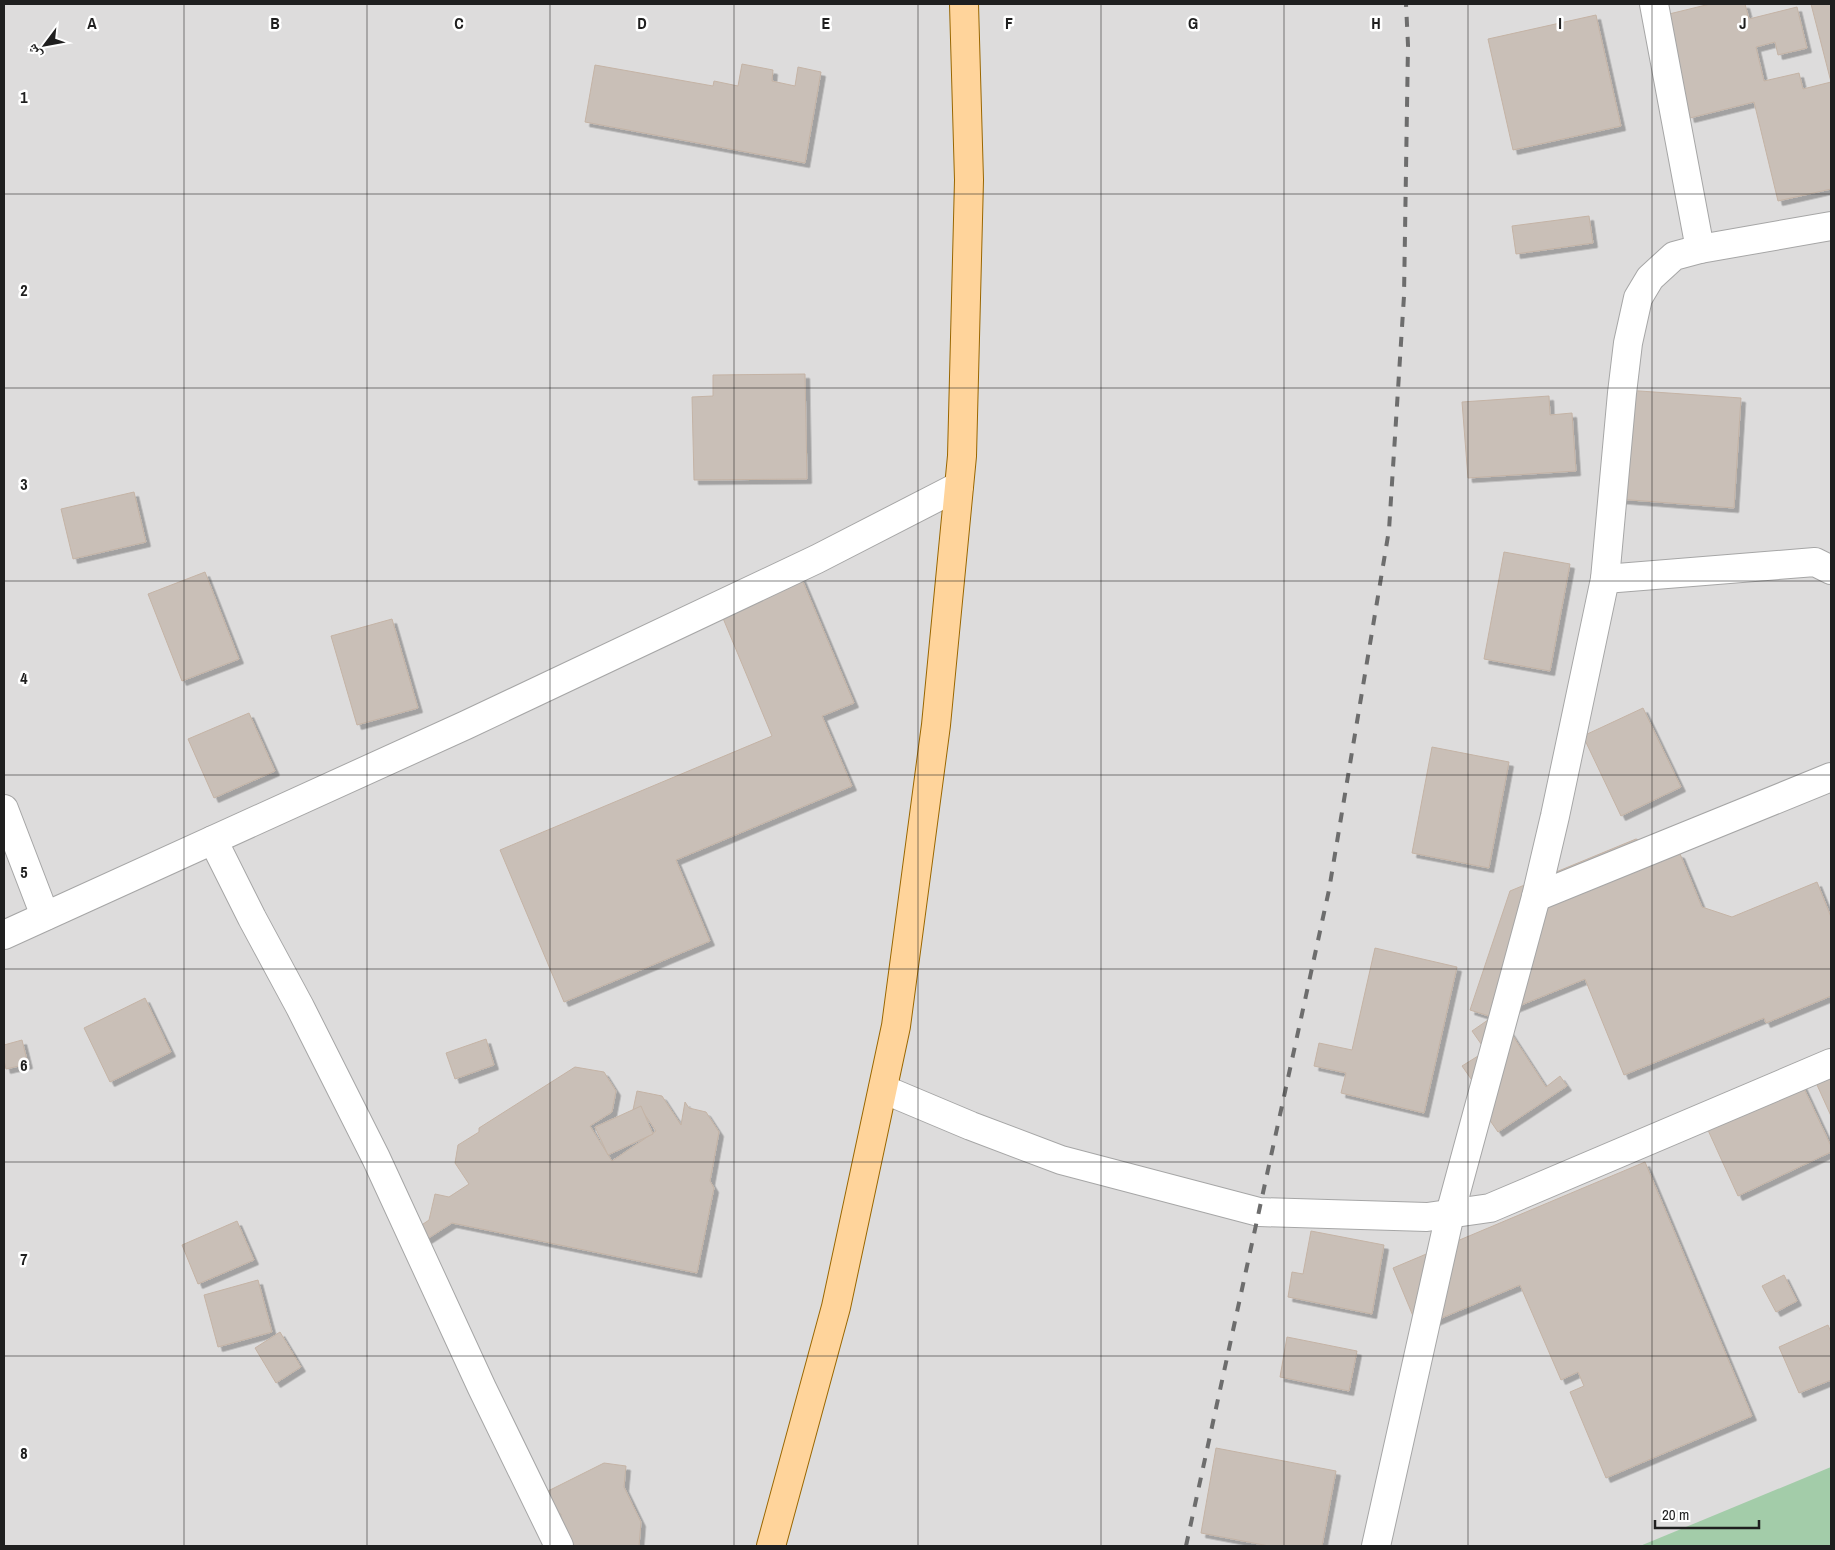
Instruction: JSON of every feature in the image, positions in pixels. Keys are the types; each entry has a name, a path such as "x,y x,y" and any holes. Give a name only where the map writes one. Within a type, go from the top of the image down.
{"main road":[{"path":"771,1546 836,1307 896,1026 936,725 962,456 969,180 964,4"}],"street":[{"path":"1654,4 1700,248"},
{"path":"1376,1546 1450,1214 1536,897 1605,579 1622,393 1628,343 1638,298 1650,278 1674,256 1700,248 1831,226"},
{"path":"4,935 466,725 817,559 958,486"},
{"path":"1605,579 1826,564"},
{"path":"1536,897 1831,777"},
{"path":"4,809 45,916"},
{"path":"213,840 376,1158 482,1388 559,1546"},
{"path":"883,1089 971,1126 1061,1160 1259,1212 1427,1217 1490,1208 1831,1063"}],"shaded area":[{"path":"4,4 1831,4 1831,1546 4,1546"}],"green space":[{"path":"1831,1467 1831,1546 1640,1546"}],"building":[{"path":"1710,4 1745,4 1749,19 1797,7 1807,48 1778,55 1775,42 1756,47 1764,81 1799,73 1803,89 1831,82 1831,189 1778,201 1754,102 1690,118 1665,15"},
{"path":"1811,4 1831,4 1831,82"},
{"path":"1596,15 1621,126 1513,150 1488,39"},
{"path":"742,64 773,70 772,81 795,86 798,67 821,72 805,163 585,122 595,65 713,86 714,81 738,86"},
{"path":"1589,216 1593,243 1516,254 1512,226"},
{"path":"805,374 807,479 694,480 692,397 713,396 713,375"},
{"path":"1625,390 1741,398 1734,508 1618,499"},
{"path":"1549,396 1550,415 1572,413 1576,471 1468,478 1462,402"},
{"path":"134,492 146,542 73,559 61,509"},
{"path":"1504,552 1570,564 1550,671 1484,659"},
{"path":"205,572 239,659 182,681 148,594"},
{"path":"801,577 854,703 822,716 852,786 676,860 710,941 564,1002 500,850 772,736 720,611"},
{"path":"392,619 418,708 357,725 331,636"},
{"path":"1643,708 1681,787 1621,816 1583,736"},
{"path":"249,713 275,771 214,798 188,739"},
{"path":"1432,747 1509,762 1489,868 1412,853"},
{"path":"1636,839 1680,854 1702,907 1732,917 1817,882 1831,917 1831,996 1766,1023 1764,1018 1624,1075 1585,979 1492,1017 1470,1010 1510,891"},
{"path":"1375,948 1457,967 1424,1113 1341,1093 1346,1073 1314,1066 1319,1043 1352,1050"},
{"path":"145,998 171,1052 110,1082 84,1028"},
{"path":"1498,1013 1546,1087 1560,1076 1567,1086 1498,1132 1469,1090 1476,1086 1462,1066 1486,1051 1472,1031"},
{"path":"486,1039 494,1065 455,1079 446,1053"},
{"path":"22,1040 28,1064 6,1069 4,1045"},
{"path":"575,1067 604,1072 616,1091 612,1112 590,1126 612,1161 656,1131 643,1112 633,1110 637,1091 662,1096 681,1125 685,1102 689,1108 706,1112 719,1132 710,1181 714,1188 697,1273 452,1223 424,1241 404,1237 429,1220 435,1194 449,1197 469,1184 455,1163 458,1145 479,1132 479,1128"},
{"path":"1831,1068 1831,1116 1813,1076"},
{"path":"1802,1084 1831,1146 1831,1152 1738,1196 1707,1128"},
{"path":"641,1106 653,1134 608,1155 595,1127"},
{"path":"1645,1162 1752,1416 1606,1478 1570,1392 1584,1386 1578,1372 1561,1380 1520,1285 1418,1328 1393,1268"},
{"path":"237,1221 254,1260 198,1284 182,1245"},
{"path":"1311,1231 1384,1245 1372,1314 1288,1297 1292,1272 1303,1274"},
{"path":"1784,1275 1797,1301 1776,1312 1762,1286"},
{"path":"258,1280 272,1332 218,1347 204,1295"},
{"path":"1828,1325 1831,1332 1831,1380 1799,1393 1779,1347"},
{"path":"280,1332 301,1367 276,1383 255,1348"},
{"path":"1287,1337 1357,1351 1349,1391 1280,1377"},
{"path":"1216,1448 1336,1471 1322,1546 1269,1546 1201,1533"},
{"path":"604,1463 626,1466 624,1487 641,1522 639,1546 558,1546 561,1514 538,1511 546,1492"}],"railway":[{"path":"1186,1546 1329,890 1389,530 1404,296 1408,45 1406,4"}]}
